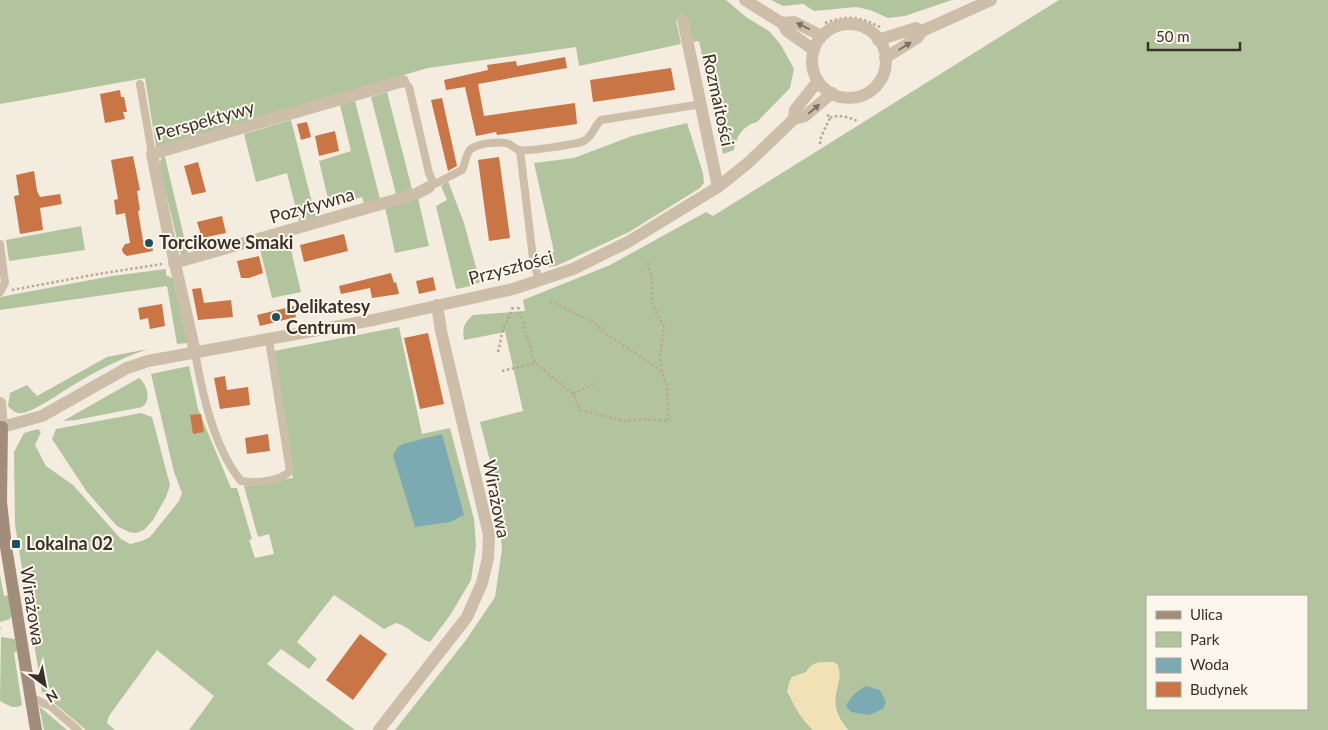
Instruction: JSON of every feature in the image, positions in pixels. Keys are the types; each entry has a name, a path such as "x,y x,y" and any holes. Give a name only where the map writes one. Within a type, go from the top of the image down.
{"street":[{"path":"745,0 782,23 790,34 814,50"},
{"path":"885,58 917,38 922,31 991,0"},
{"name":"Rozmaitości","path":"682,20 702,104 718,187"},
{"path":"782,23 794,22 821,30 854,25 880,34 916,28 922,31"},
{"path":"821,30 814,50 812,66 818,81 832,94 849,98 870,91 881,78 885,58 880,34"},
{"name":"Perspektywy","path":"195,352 174,263 152,154 403,81"},
{"name":"Przyszłości","path":"794,119 795,110 818,81"},
{"name":"Przyszłości","path":"1,428 42,416 133,366 163,357 269,340 373,320 513,289 594,260 628,242 718,187 748,163 794,119 806,116 832,94"},
{"name":"Pozytywna","path":"174,263 407,196 431,186"},
{"name":"Wirażowa","path":"379,730 467,617 482,583 488,558 489,534 441,331 437,305"},
{"path":"0,403 1,428"},
{"name":"Wirażowa","path":"1,428 1,502 8,568 36,730"}],"lane":[{"path":"403,81 409,87 431,186 462,170 468,153 473,148 500,143 509,144 520,150 573,144 584,141 592,133 597,123 606,119 702,104"},
{"path":"140,84 152,154"},
{"path":"520,150 533,258 539,281"},
{"path":"0,244 5,283 2,290"},
{"path":"195,352 206,404 232,470 241,481 250,482 280,478 290,471 269,340"},
{"path":"30,697 50,706 78,730"}],"path":[{"path":"821,30 846,17 856,18 880,34"},
{"path":"825,113 830,118"},
{"path":"820,144 821,137 830,118 834,116 853,118 857,121"},
{"path":"518,307 535,363 573,394 580,410 625,421 644,419 668,421 667,387 660,357 664,327 652,303 652,280 647,260"},
{"path":"2,290 16,290 98,274 174,263"},
{"path":"550,301 596,324 606,334 662,371"},
{"path":"498,352 502,332 514,307"},
{"path":"502,371 535,363"},
{"path":"573,394 596,383"}],"green space":[{"path":"0,0 726,0 746,17 769,31 781,45 794,69 790,88 757,122 744,129 738,136 734,150 723,154 699,41 692,42 687,18 676,20 681,44 579,66 576,47 428,68 156,147 145,78 0,104"},
{"path":"771,0 952,0 905,16 888,18 870,10 856,7 814,11 803,4 783,6"},
{"path":"1059,0 1328,0 1328,730 848,730 837,712 838,665 833,662 816,663 806,672 792,677 787,691 799,713 813,730 395,730 466,640 495,597 502,549 495,480 480,422 523,411 505,332 464,340 463,332 466,323 473,315 525,311 523,300 610,265 706,212 713,216"},
{"path":"387,92 412,189 396,194 371,97"},
{"path":"355,101 380,199 364,203 362,197 330,207 319,161 351,151 340,105"},
{"path":"291,120 316,218 299,221 287,173 256,182 244,134"},
{"path":"687,123 703,173 704,183 700,188 629,232 556,266 548,267 544,263 543,256 554,252 534,163 574,158 632,136"},
{"path":"162,157 165,157 188,254 181,256 159,164"},
{"path":"448,181 464,223 480,282 456,289 436,206 447,200 441,186"},
{"path":"418,198 429,246 395,253 385,207"},
{"path":"81,226 85,250 9,261 6,240"},
{"path":"288,237 301,292 272,298 259,245"},
{"path":"166,269 166,275 174,279 188,343 177,344 167,286 0,310 0,297 112,276"},
{"path":"399,327 422,434 450,428 474,519 476,546 471,580 451,614 430,642 396,623 384,629 334,595 297,642 317,659 309,669 281,649 267,664 355,730 189,730 214,696 157,650 109,716 107,723 115,730 86,730 42,693 15,525 14,452 24,433 38,429 41,432 35,445 46,466 73,485 121,539 130,544 142,541 150,537 179,501 182,493 174,472 151,374 189,366 198,409 231,488 237,488 252,539 249,540 255,558 274,554 269,534 258,537 244,486 293,478 274,351"},
{"path":"148,349 105,367 28,411 18,413 8,406 10,393 27,385 37,396 107,357"},
{"path":"139,378 146,388 148,396 142,407 63,421"},
{"path":"141,413 152,417 170,485 166,497 153,520 144,530 136,533 117,526 87,492 52,439 56,429"},
{"path":"0,574 4,596 8,595 11,615 10,619 0,622"},
{"path":"1,637 15,639 17,651 14,653 22,705 16,707 0,701"},
{"path":"39,706 67,730 44,730"}],"sand":[{"path":"833,662 837,666 840,676 835,700 836,709 848,730 813,730 794,706 789,683 792,678 803,674 814,664"}],"water":[{"path":"442,434 464,515 450,522 415,527 393,455 398,447 403,444"},
{"path":"866,686 880,690 886,702 883,709 869,715 851,712 846,706 854,694"}],"building":[{"path":"565,57 567,68 478,84 484,116 575,103 577,124 497,135 496,132 476,136 465,87 446,90 444,80 488,70 487,65 516,61 517,66"},
{"path":"671,68 675,90 593,102 590,80"},
{"path":"120,90 121,97 124,97 127,112 123,112 125,119 105,123 100,94"},
{"path":"442,98 457,166 448,171 431,100"},
{"path":"307,122 311,137 301,140 297,124"},
{"path":"335,131 339,151 319,156 315,136"},
{"path":"133,156 140,190 137,191 140,210 138,211 143,241 151,239 153,251 127,256 123,253 122,249 125,244 130,243 125,213 116,215 114,200 118,199 111,160"},
{"path":"499,157 510,238 489,241 478,160"},
{"path":"198,162 206,192 192,195 184,166"},
{"path":"34,171 37,191 40,197 60,194 62,204 40,208 43,230 20,234 14,196 19,195 16,175"},
{"path":"222,216 226,233 202,238 197,222"},
{"path":"344,234 348,251 304,262 300,245"},
{"path":"259,256 263,273 249,278 241,278 237,261"},
{"path":"391,273 399,294 372,298 370,288 341,294 339,286"},
{"path":"433,277 436,290 419,294 416,281"},
{"path":"201,288 204,303 231,300 233,317 198,320 192,289"},
{"path":"162,304 165,326 150,329 148,318 140,320 138,308"},
{"path":"294,306 296,317 260,326 257,315"},
{"path":"428,333 444,404 420,409 404,338"},
{"path":"225,376 227,390 248,387 250,405 220,409 214,378"},
{"path":"201,414 204,432 193,434 190,415"},
{"path":"268,434 270,451 247,454 245,438"},
{"path":"360,634 387,654 353,700 326,680"}],"place":[{"name":"Torcikowe Smaki","path":"149,243"},
{"name":"Delikatesy Centrum","path":"276,317"},
{"name":"Lokalna 02","path":"16,544"}]}
